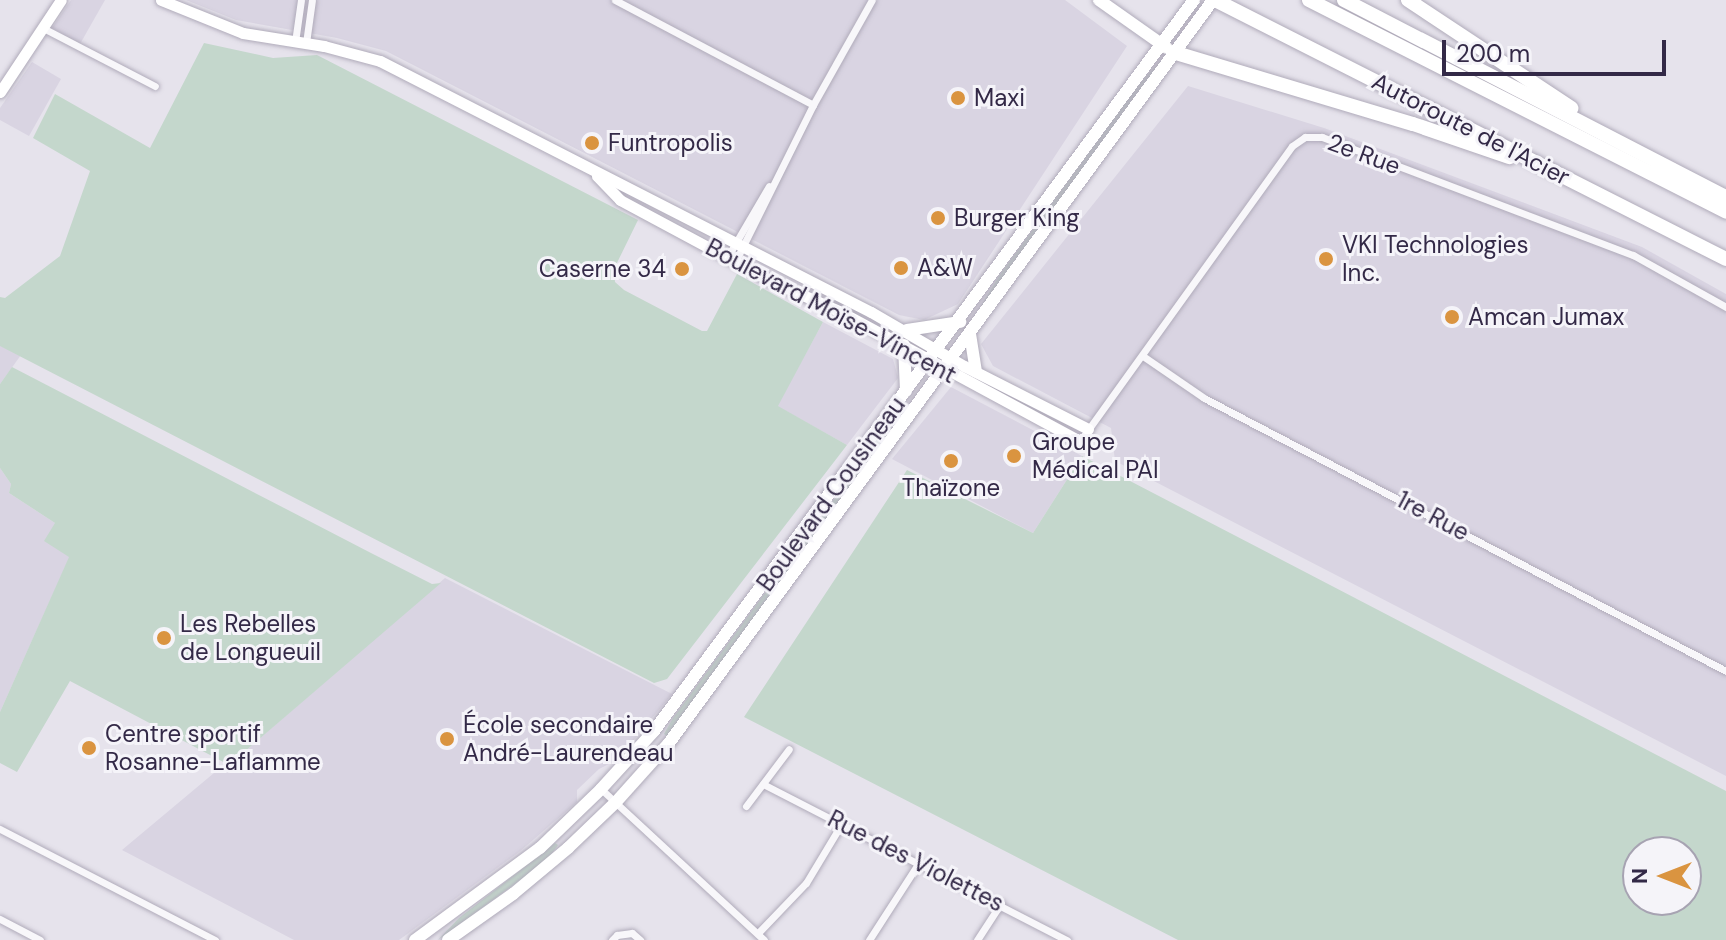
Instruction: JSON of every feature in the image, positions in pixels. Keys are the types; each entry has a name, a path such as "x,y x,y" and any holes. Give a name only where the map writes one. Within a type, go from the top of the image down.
{"highway":[{"name":"Autoroute de l'Acier","path":"1309,0 1726,212"},
{"path":"1344,0 1726,197"},
{"path":"1408,0 1601,130"},
{"name":"Autoroute de l'Acier","path":"1211,3 1726,259"},
{"path":"1176,53 1400,120 1558,174"}],"main road":[{"path":"1099,0 1176,53"},
{"name":"Boulevard Cousineau","path":"415,940 520,864 601,789 690,686 1193,2"},
{"name":"Boulevard Cousineau","path":"448,940 536,875 616,802 702,702 1211,3"},
{"path":"907,330 960,322"},
{"path":"970,334 976,372"},
{"path":"904,345 906,391"}],"street":[{"path":"0,92 61,0"},
{"name":"Boulevard Moïse-Vincent","path":"161,0 234,30 380,61 907,330 948,364 1080,441"},
{"path":"301,0 301,42"},
{"path":"301,42 312,0"},
{"path":"615,0 813,105"},
{"path":"732,259 872,0"},
{"path":"43,28 155,86"},
{"name":"2e Rue","path":"1080,441 1292,146 1305,137 1322,137 1633,255 1726,307"},
{"name":"Boulevard Moïse-Vincent","path":"591,169 617,198 904,345 935,355"},
{"name":"1re Rue","path":"1143,356 1204,398 1726,671"},
{"name":"Boulevard Moïse-Vincent","path":"948,364 976,372 1088,429"},
{"path":"746,806 789,749"},
{"name":"Rue des Violettes","path":"763,784 1001,903 1067,940"},
{"path":"601,789 764,940"},
{"path":"758,933 806,883 842,823"},
{"path":"0,829 215,940"},
{"path":"869,940 918,864"},
{"path":"977,940 1001,903"},
{"path":"0,919 40,940"},
{"path":"612,940 617,935 632,933 640,940"}],"shaded area":[{"path":"71,0 105,0 80,44 52,28"},
{"path":"186,0 1065,0 1127,46 958,304 924,320 899,315 386,51 337,38 236,20"},
{"path":"32,62 61,79 29,136 0,120 0,108"},
{"path":"1188,86 1324,128 1642,247 1726,294 1726,776 1115,461 1111,428 993,366 981,344"},
{"path":"823,322 893,359 898,378 847,445 777,406"},
{"path":"0,345 21,355 0,384"},
{"path":"951,387 1082,456 1033,533 892,459"},
{"path":"0,468 11,484 9,493 55,523 70,556 0,712"},
{"name":"École secondaire André-Laurendeau","path":"445,578 672,694 617,760 599,769 577,790 577,802 519,852 399,940 294,940 122,850 214,773 229,765"}],"green space":[{"path":"204,43 273,58 317,55 638,220 614,269 615,282 624,290 702,331 707,331 737,274 823,322 778,406 847,445 667,679 654,683 0,346 0,297 5,298 60,256 90,171 33,138 55,94 150,148"},
{"path":"1162,59 981,306 999,276 1136,88"},
{"path":"12,367 432,584 441,583 229,765 70,681 17,772 0,763 0,712 69,557 44,541 55,523 9,493 11,484 0,468 0,384"},
{"path":"896,415 888,435 667,736 664,734 673,718"},
{"path":"1082,456 1726,791 1726,940 1178,940 744,717 907,470 1033,533"},
{"path":"555,843 558,845 550,856 530,873 438,940 459,918"}],"place":[{"name":"Maxi","path":"958,98"},
{"name":"Funtropolis","path":"592,143"},
{"name":"Burger King","path":"938,218"},
{"name":"VKI Technologies Inc.","path":"1326,259"},
{"name":"A&W","path":"901,268"},
{"name":"Caserne 34","path":"682,269"},
{"name":"Amcan Jumax","path":"1452,317"},
{"name":"Groupe Médical PAI","path":"1014,456"},
{"name":"Thaïzone","path":"951,461"},
{"name":"Les Rebelles de Longueuil","path":"164,638"},
{"name":"École secondaire André-Laurendeau","path":"447,739"},
{"name":"Centre sportif Rosanne-Laflamme","path":"89,748"}]}
